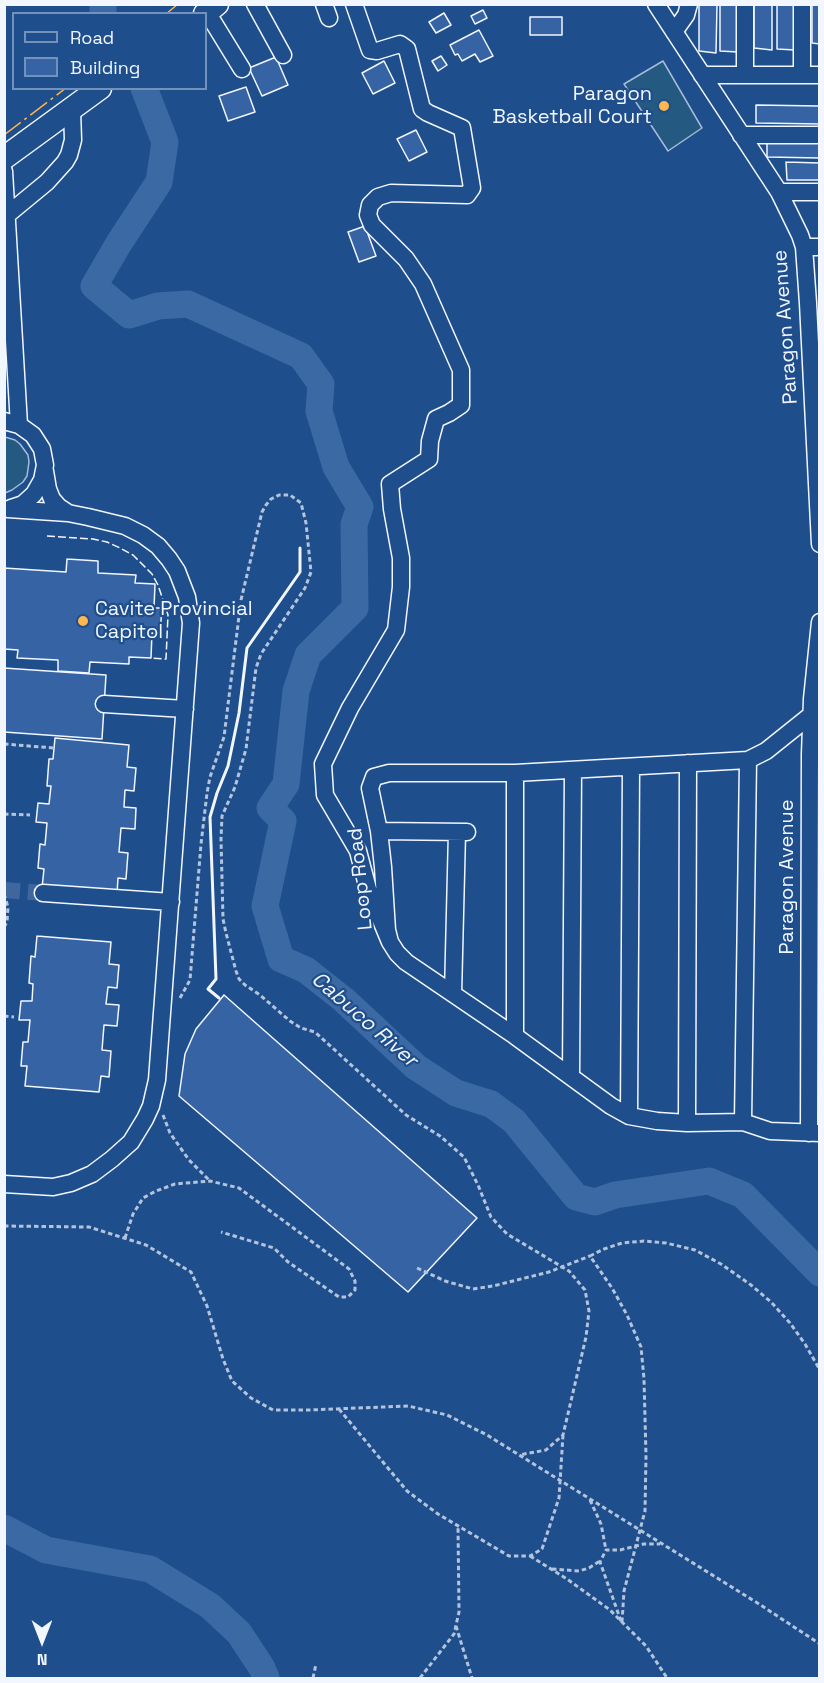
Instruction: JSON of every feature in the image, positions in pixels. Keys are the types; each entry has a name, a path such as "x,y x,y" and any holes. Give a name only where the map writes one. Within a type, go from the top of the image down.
{"main road":[{"path":"4,158 97,90"}],"street":[{"path":"255,4 283,54"},
{"path":"354,4 370,50 377,51 400,44 407,50 422,109 462,128 472,188 467,195 391,194 378,196 370,205 368,215 372,225 406,259 423,284 461,370 461,405 436,419 430,441 429,459 390,484 401,558 401,586 396,630 350,708 323,764 326,795 358,851 368,889 390,942"},
{"name":"Paragon Avenue","path":"656,4 812,247 819,535"},
{"path":"674,32 686,15 689,4"},
{"path":"745,4 745,74"},
{"path":"802,4 802,75"},
{"path":"210,10 242,69"},
{"path":"702,75 819,75"},
{"path":"7,214 47,182 65,162 73,140 72,110"},
{"path":"741,135 819,135"},
{"path":"4,171 12,423 29,431 39,444 45,459 48,489 52,499 68,513"},
{"path":"778,192 819,192"},
{"path":"6,509 22,504 31,498 40,485 45,470"},
{"path":"4,1184 53,1187 71,1184 92,1174 131,1142 146,1119 155,1093 191,623 187,597 177,571 158,546 143,535 106,520 68,513 6,509"},
{"name":"Paragon Avenue","path":"814,1133 814,704 819,622"},
{"path":"104,704 185,709"},
{"name":"Loop Road","path":"814,704 766,751 748,760 515,773 389,773 378,775 372,780 369,788 379,831 387,930 390,942 406,962 629,1116 687,1123 743,1122 770,1131 814,1133"},
{"path":"743,1122 748,760"},
{"path":"687,1123 688,763"},
{"path":"629,1116 631,766"},
{"path":"571,1077 573,770"},
{"path":"515,773 515,1036"},
{"path":"379,831 462,832 453,994"},
{"path":"43,893 171,902"}],"path":[{"path":"175,1006 190,980 206,804 210,777 224,737 241,600 262,513 271,499 279,495 290,495 300,503 303,511 308,533 311,572 305,588 258,660 246,749 235,787 222,816 223,920 236,971 239,979 245,985 290,1021 301,1028 315,1032 406,1115 440,1136 464,1157 491,1217 507,1234 569,1271 585,1290 589,1311 586,1337 563,1435 559,1498 542,1549 531,1556 509,1556 438,1514 407,1491 339,1409"},
{"path":"4,744 54,748"},
{"path":"4,814 30,815"},
{"path":"4,894 8,907 7,922 4,927"},
{"path":"4,1016 14,1017"},
{"path":"155,1093 170,1133 189,1160 210,1181"},
{"path":"125,1238 133,1214 143,1198 175,1184 210,1181 239,1188 349,1269 355,1281 355,1290 348,1297 339,1297 288,1262 274,1248 221,1232"},
{"path":"4,1226 89,1227 146,1245 191,1272 207,1306 232,1381 251,1398 273,1410 408,1406 447,1415 487,1435 759,1604 819,1644"},
{"path":"417,1268 445,1281 473,1289 549,1272 622,1243 644,1241 666,1243 695,1250 721,1264 771,1302 806,1344 819,1370"},
{"path":"590,1257 627,1315 640,1347 644,1379 645,1510 624,1591 622,1622"},
{"path":"519,1455 546,1450 563,1435"},
{"path":"550,1569 579,1571 600,1562 606,1550 601,1524 589,1498"},
{"path":"420,1678 454,1634 459,1612 458,1526"},
{"path":"606,1550 662,1544"},
{"path":"531,1556 601,1604 622,1622 646,1646 667,1678"},
{"path":"600,1562 622,1622"},
{"path":"456,1624 472,1678"},
{"path":"313,1678 316,1664"}],"shaded area":[{"name":"Paragon Basketball Court","path":"663,61 702,128 668,151 624,84"},
{"path":"5,437 20,444 28,455 29,462 27,476 23,482 5,493"}],"building":[{"path":"699,4 717,4 716,53 699,51"},
{"path":"720,4 738,4 738,52 720,51"},
{"path":"754,4 772,4 772,50 754,48"},
{"path":"777,4 795,4 795,50 777,49"},
{"path":"812,4 820,4 820,44 812,43"},
{"path":"483,10 487,18 475,24 471,16"},
{"path":"444,13 451,25 436,33 429,22"},
{"path":"530,17 562,17 562,35 530,35"},
{"path":"479,30 493,56 480,62 475,54 462,61 458,54 455,55 450,45"},
{"path":"441,56 447,65 438,71 432,61"},
{"path":"276,57 288,85 262,96 249,68"},
{"path":"384,61 395,83 373,94 362,73"},
{"path":"246,87 255,112 228,121 219,96"},
{"path":"756,105 820,106 820,124 756,123"},
{"path":"416,130 427,152 409,161 397,139"},
{"path":"767,140 820,141 820,158 767,157"},
{"path":"786,162 820,163 820,180 787,180"},
{"path":"365,226 376,256 359,262 348,232"},
{"name":"Cavite Provincial Capitol","path":"67,559 98,561 98,573 136,575 135,583 155,584 154,608 162,608 160,634 152,633 151,658 129,657 129,664 90,662 89,673 58,671 58,660 17,658 18,650 4,649 4,568 66,572"},
{"path":"4,668 106,675 102,739 4,732"},
{"path":"55,738 129,745 127,767 136,768 134,791 125,790 124,807 136,808 135,829 121,828 119,852 128,853 126,879 118,878 117,894 42,888 44,869 38,868 40,844 45,845 47,823 36,822 38,803 49,804 51,786 47,786 49,759 53,759"},
{"path":"37,936 111,942 109,964 119,965 117,988 108,987 106,1004 119,1005 117,1026 104,1025 102,1050 111,1051 109,1077 101,1076 99,1092 25,1086 27,1066 21,1066 23,1042 28,1042 30,1020 19,1020 21,1001 32,1001 33,984 29,983 31,956 35,957"},
{"path":"224,995 477,1218 408,1292 179,1096 185,1054 196,1029"}],"waterway":[{"name":"Cabuco River","path":"103,4 103,12"},
{"name":"Cabuco River","path":"145,90 165,142 159,182 94,286 129,315 158,306 188,304 301,356 321,384 319,411 336,467 360,507 354,524 355,608 308,655 296,691 286,784 270,808 283,821 265,906 281,959 306,970 344,1000 416,1067 456,1093 491,1104 514,1121 576,1197 595,1202 615,1195 709,1181 743,1195 820,1273"},
{"path":"4,1528 46,1550 150,1569 210,1606 239,1633 266,1678"}],"tunnel":[{"path":"4,890 43,893"}],"fence":[{"path":"47,536 107,542 133,555 152,574 168,615 166,659 151,658"}],"wall":[{"path":"219,998 208,989 216,979 210,817 228,766 239,713 247,648 300,572 300,548"}],"power":[{"path":"168,12 178,4"},
{"path":"4,135 63,90"}],"place":[{"name":"Paragon Basketball Court","path":"664,106"},
{"name":"Cavite Provincial Capitol","path":"83,621"}]}
